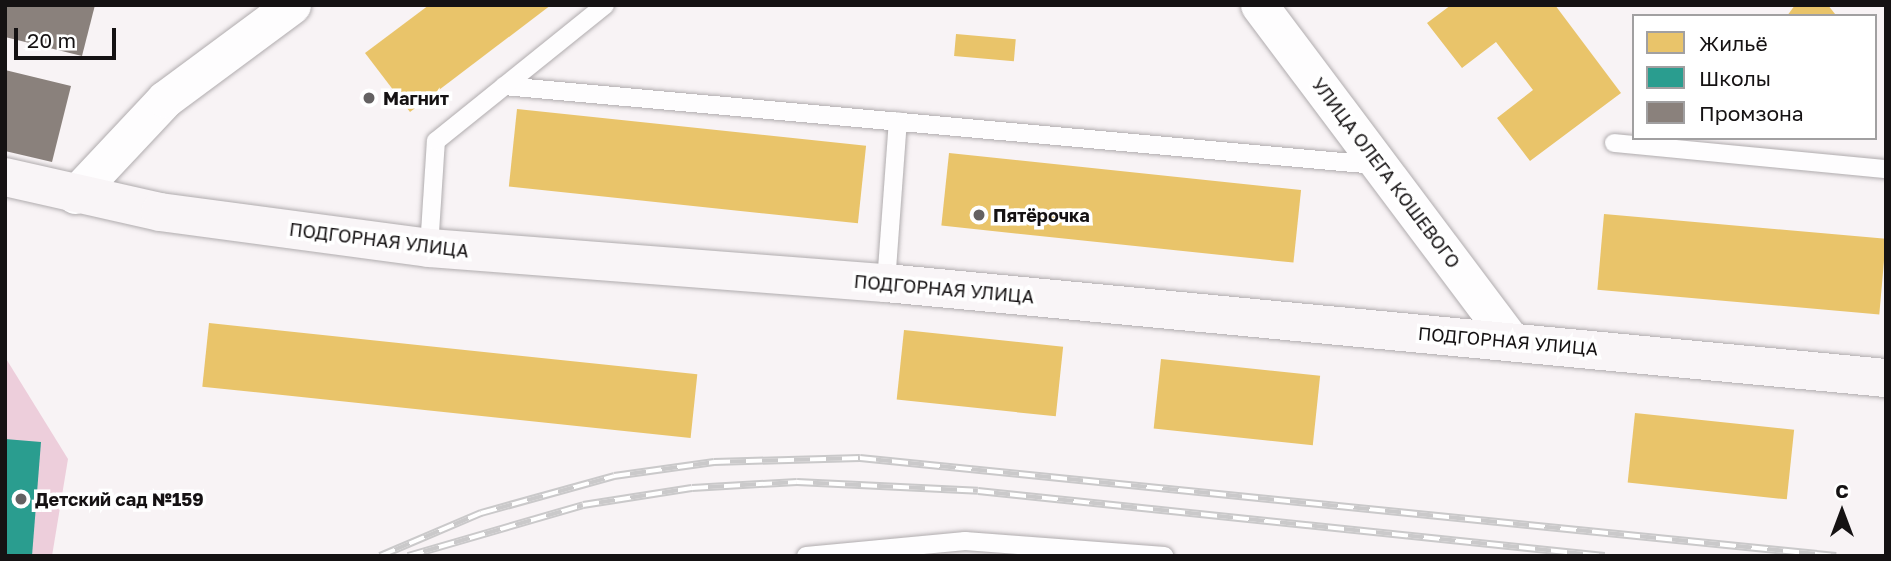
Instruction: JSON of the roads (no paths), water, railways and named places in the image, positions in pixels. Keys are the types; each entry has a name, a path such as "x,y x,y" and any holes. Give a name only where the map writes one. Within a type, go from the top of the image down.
{"street":[{"path":"75,195 164,99 292,5"},
{"name":"УЛИЦА ОЛЕГА КОШЕВОГО","path":"1259,5 1511,341"},
{"name":"ПОДГОРНАЯ УЛИЦА","path":"5,177 75,195 160,212 429,248 886,283 1886,378"}],"lane":[{"path":"429,248 436,141 605,5"},
{"path":"504,86 1381,165"},
{"path":"886,283 898,121"},
{"path":"1614,143 1886,169"},
{"path":"806,556 965,541 1164,556"}],"railway":[{"path":"380,556 481,513 614,476 714,462 860,458 1836,556"},
{"path":"408,556 583,505 692,488 797,482 978,491 1605,556"}],"place":[{"name":"Магнит","path":"369,98"},
{"name":"Пятёрочка","path":"979,215"},
{"name":"Детский сад №159","path":"21,499"}]}
